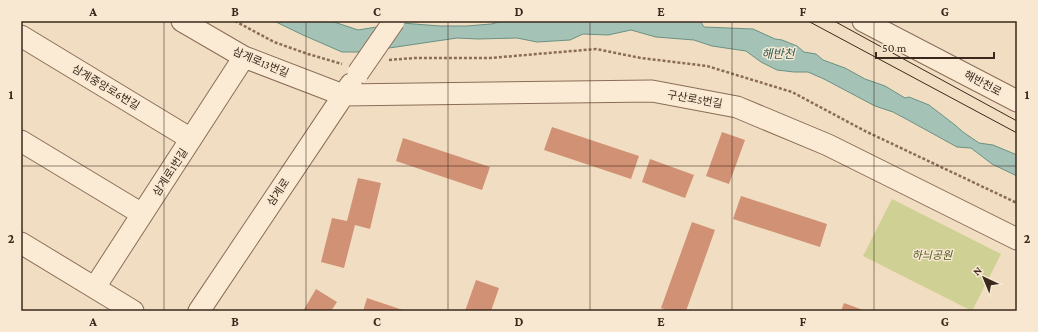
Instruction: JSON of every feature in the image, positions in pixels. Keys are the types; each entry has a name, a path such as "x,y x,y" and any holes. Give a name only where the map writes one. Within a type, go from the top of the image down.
{"street":[{"name":"삼계로13번길","path":"182,21 244,58 343,96"},
{"name":"삼계로","path":"199,311 394,21"},
{"name":"해반천로","path":"863,21 1017,101"},
{"name":"삼계중앙로6번길","path":"21,36 191,139"},
{"name":"삼계로1번길","path":"95,287 244,58"},
{"name":"구산로5번길","path":"343,96 652,91 737,107 828,145 1017,239"},
{"path":"21,140 142,214"},
{"path":"21,243 133,311"}],"green space":[{"name":"하늬공원","path":"892,199 1001,254 972,311 863,256"}],"water":[{"name":"해반천","path":"274,21 331,21 358,30 402,23 440,26 467,26 491,24 504,21 700,21 704,27 753,29 775,39 797,46 804,52 816,54 823,60 845,68 865,79 885,86 905,98 909,97 929,105 979,143 993,145 1017,155 1017,176 992,164 971,148 957,147 893,112 875,106 808,72 777,70 761,62 746,51 712,46 694,40 656,37 631,30 608,35 583,34 570,40 537,42 517,38 457,38 362,52 342,52"}],"building":[{"path":"552,127 639,156 631,179 544,150"},
{"path":"722,132 745,140 729,184 706,176"},
{"path":"403,138 490,167 482,190 396,161"},
{"path":"650,159 694,175 685,198 642,182"},
{"path":"358,178 381,183 370,229 355,225 344,268 321,262 332,218 347,221"},
{"path":"741,196 827,224 820,247 733,219"},
{"path":"692,222 715,230 686,311 669,311 661,308"},
{"path":"476,280 499,288 491,311 465,311"},
{"path":"316,289 337,302 331,311 303,311"},
{"path":"367,298 406,311 363,311"},
{"path":"844,303 866,311 841,311"}],"tram line":[{"path":"808,21 1017,133"},
{"path":"834,21 1017,121"}]}
